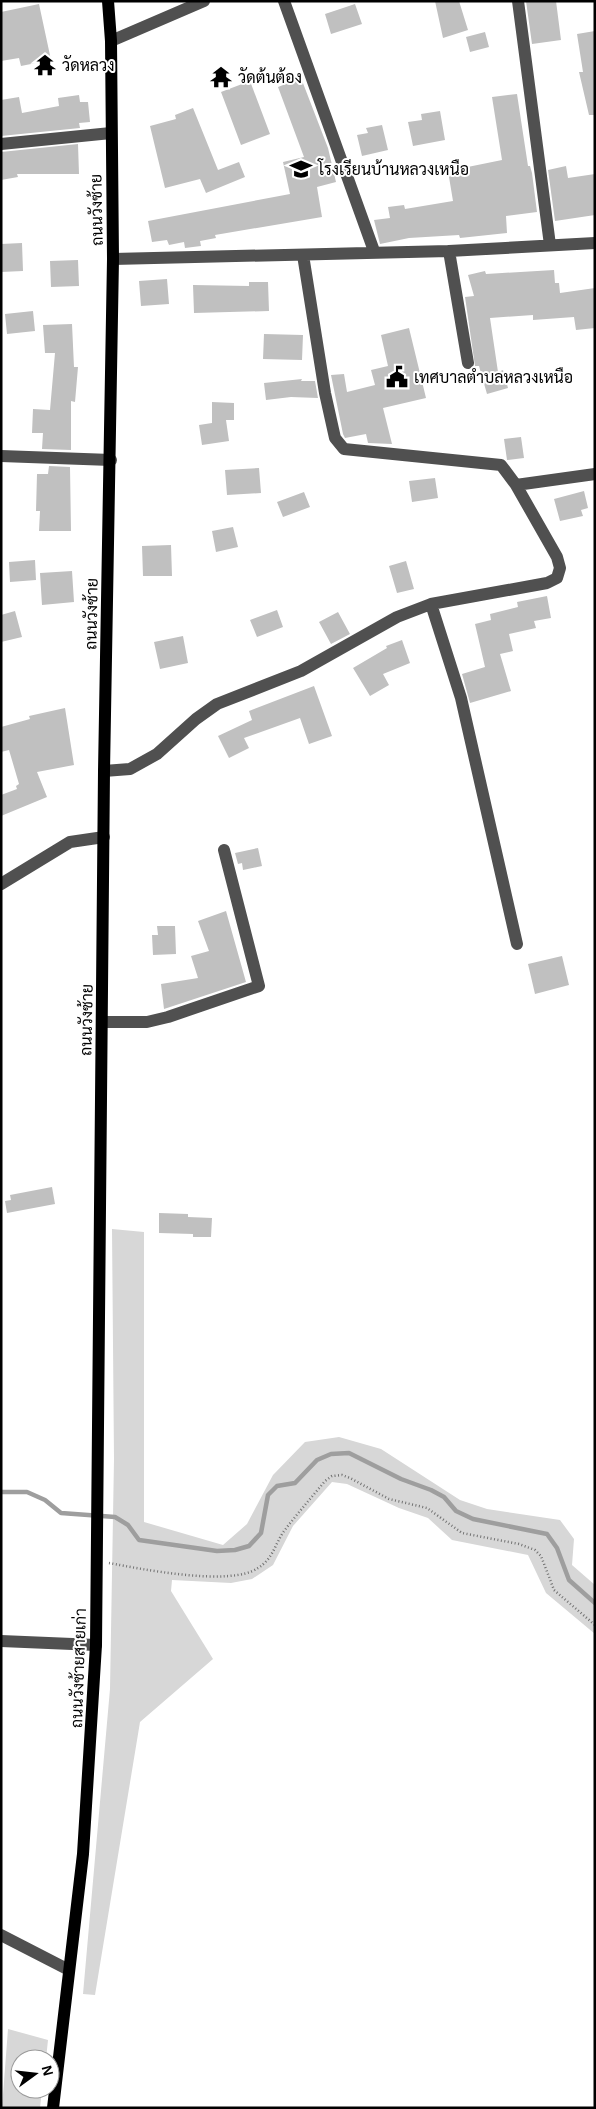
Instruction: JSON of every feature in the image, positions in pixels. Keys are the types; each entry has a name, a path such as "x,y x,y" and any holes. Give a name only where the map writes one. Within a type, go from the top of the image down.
{"main road":[{"name":"ถนนวังซ้าย","path":"100,1228 104,771 113,259 111,41 108,1"},
{"name":"ถนนวังซ้ายสายเก่า","path":"53,2108 82,1854 96,1645 100,1228"}],"street":[{"path":"111,41 204,1"},
{"path":"284,1 374,251"},
{"path":"518,1 550,245"},
{"path":"1,144 111,133"},
{"path":"113,259 302,256 374,251 449,251 595,243"},
{"path":"449,251 468,363"},
{"path":"104,771 130,769 157,754 196,719 217,704 301,672 397,617 431,604 547,583 557,578 560,568 557,557 516,485 501,465 344,448 335,438 325,393 302,256"},
{"path":"1,456 110,460"},
{"path":"516,485 595,474"},
{"path":"431,604 461,698 517,944"},
{"path":"1,884 70,842 104,837"},
{"path":"102,1022 146,1022 168,1017 259,986 224,850"},
{"path":"1,1641 96,1645"},
{"path":"1,1936 69,1970"}],"path":[{"path":"97,1561 172,1574 244,1575 258,1568 272,1556 283,1533 325,1481 332,1476 342,1475 389,1498 427,1508 462,1533 519,1544 535,1550 541,1556 554,1590 595,1625"}],"shaded area":[{"path":"112,1229 144,1232 144,1522 223,1545 247,1524 273,1475 305,1442 339,1437 381,1449 460,1500 487,1509 560,1520 574,1539 572,1565 595,1585 595,1634 546,1593 528,1555 452,1540 428,1518 399,1508 347,1484 332,1482 293,1526 273,1565 252,1579 231,1583 172,1580 171,1591 213,1659 140,1722 95,1995 83,1994 110,1689 114,1459"},
{"path":"8,2029 48,2040 47,2049 10,2049 10,2099 41,2099 40,2108 2,2108"}],"building":[{"path":"435,1 459,1 468,30 443,38"},
{"path":"526,1 556,1 561,40 532,44"},
{"path":"39,4 51,60 21,66 19,58 1,61 1,12"},
{"path":"355,4 362,24 331,34 325,14"},
{"path":"595,31 595,115 589,115 579,72 583,72 577,34"},
{"path":"485,32 489,47 470,52 466,37"},
{"path":"301,78 328,148 336,182 317,187 322,217 215,235 216,238 200,241 201,246 185,248 184,242 169,245 167,240 152,242 148,221 290,194 283,162 304,157 278,87"},
{"path":"250,81 270,134 241,145 221,92"},
{"path":"517,94 528,166 530,166 532,173 537,212 506,216 507,233 460,238 459,235 409,238 380,244 374,220 390,218 388,207 404,205 405,209 453,201 448,171 502,160 492,97"},
{"path":"79,95 80,102 88,102 90,122 79,123 80,128 1,136 1,100 19,97 22,113 59,106 58,98"},
{"path":"193,108 218,170 239,162 245,177 206,193 200,179 165,188 150,126 176,119 175,115"},
{"path":"440,111 445,140 413,146 408,122 422,120 421,114"},
{"path":"382,125 388,150 362,156 357,135 368,133 366,128"},
{"path":"78,144 79,174 17,174 18,177 1,180 1,152"},
{"path":"566,166 568,178 595,174 595,215 555,221 548,170"},
{"path":"22,243 23,271 1,272 1,244"},
{"path":"78,260 79,286 51,287 50,261"},
{"path":"554,270 555,283 559,283 560,293 595,288 595,328 576,330 574,317 533,320 533,315 490,318 498,372 503,370 508,388 487,394 479,366 475,366 465,297 474,296 468,275 485,271 486,274"},
{"path":"167,279 169,304 141,306 139,281"},
{"path":"249,282 268,282 269,311 194,313 193,285 249,286"},
{"path":"33,311 35,331 7,334 5,314"},
{"path":"72,324 74,367 78,367 75,402 71,401 71,450 42,449 43,433 32,433 33,409 50,410 55,353 45,353 43,325"},
{"name":"เทศบาลตำบลหลวงเหนือ","path":"409,328 426,398 383,408 392,444 368,443 366,434 345,438 331,375 344,374 347,392 375,385 371,370 388,366 381,335"},
{"path":"264,334 303,335 302,360 263,359"},
{"path":"302,379 301,381 315,381 318,398 291,397 266,400 264,383"},
{"path":"212,402 234,403 234,420 226,420 229,441 202,445 199,425 212,423"},
{"path":"521,437 524,458 507,460 504,439"},
{"path":"49,466 70,467 71,531 39,531 40,511 36,511 37,474 48,474"},
{"path":"259,468 261,493 227,495 225,470"},
{"path":"435,478 438,498 412,502 409,481"},
{"path":"584,491 588,508 581,510 583,516 560,521 554,499"},
{"path":"304,492 310,507 283,517 277,502"},
{"path":"233,527 238,547 216,552 212,531"},
{"path":"171,545 172,576 143,576 142,546"},
{"path":"35,560 36,580 10,582 9,562"},
{"path":"406,561 414,589 397,593 389,566"},
{"path":"72,571 74,602 42,605 40,573"},
{"path":"547,596 551,618 534,621 536,628 509,634 513,651 500,654 511,691 470,703 462,674 485,667 475,624 491,620 490,614 518,607 517,602"},
{"path":"277,610 283,627 257,637 250,620"},
{"path":"15,611 22,637 1,642 1,615"},
{"path":"338,612 350,634 331,644 319,622"},
{"path":"183,636 188,663 160,669 154,642"},
{"path":"402,640 410,663 383,674 389,685 370,696 353,668 387,648 386,646"},
{"path":"314,686 332,736 309,744 300,718 244,738 249,748 229,758 218,736 252,720 249,711"},
{"path":"65,708 74,765 37,772 47,797 1,816 1,795 17,789 16,786 19,784 9,750 1,752 1,727 30,719 29,716"},
{"path":"258,848 262,866 243,870 242,863 238,864 235,853"},
{"path":"226,911 246,982 164,1009 161,984 198,978 191,956 209,951 198,921"},
{"path":"157,926 175,926 176,954 153,955 152,935 158,935"},
{"path":"562,956 569,985 535,994 528,964"},
{"path":"52,1187 55,1204 7,1213 5,1201 11,1200 10,1195"},
{"path":"159,1213 188,1214 188,1217 212,1218 211,1237 193,1237 193,1234 159,1233"}],"waterway":[{"path":"1,1492 27,1492 45,1500 61,1513 115,1517 128,1525 139,1540 217,1551 235,1550 249,1546 261,1533 268,1495 277,1486 295,1483 317,1460 331,1454 349,1453 401,1479 431,1490 444,1497 456,1511 473,1519 547,1534 557,1548 569,1580 595,1603"}],"place":[{"name":"วัดหลวง","path":"45,65"},
{"name":"วัดต้นต้อง","path":"221,77"},
{"name":"โรงเรียนบ้านหลวงเหนือ","path":"301,169"},
{"name":"เทศบาลตำบลหลวงเหนือ","path":"397,377"}]}
